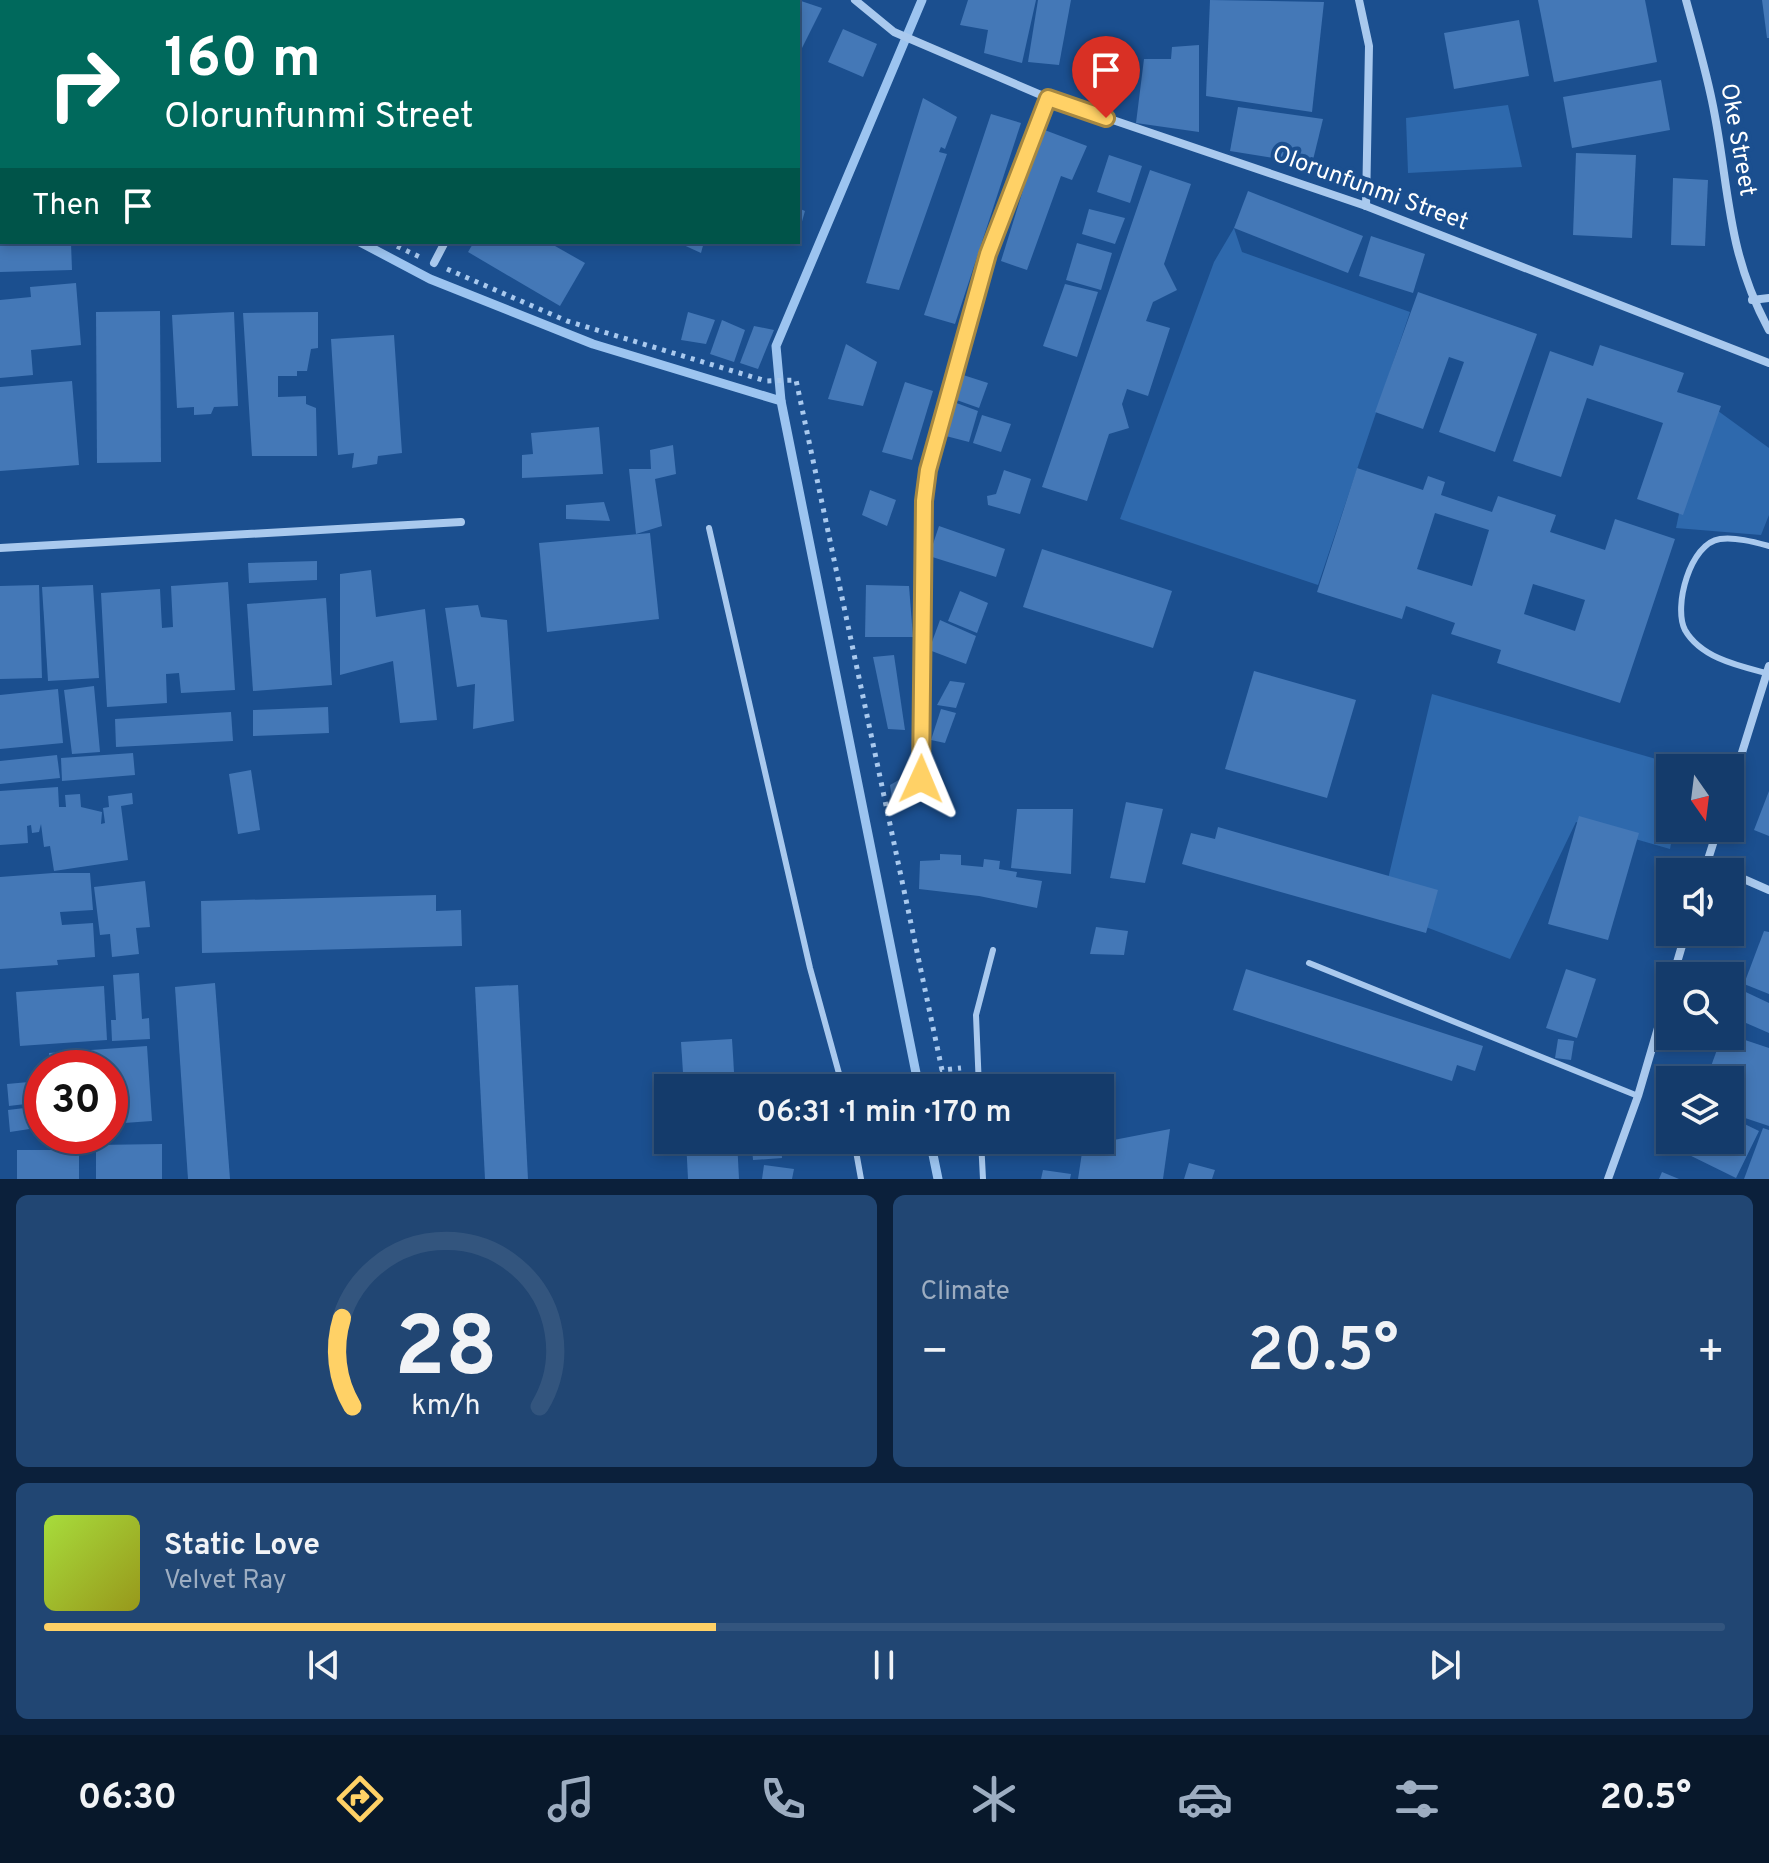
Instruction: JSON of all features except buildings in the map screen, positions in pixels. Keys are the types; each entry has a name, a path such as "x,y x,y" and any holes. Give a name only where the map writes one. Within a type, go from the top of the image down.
{"street":[{"name":"Olorunfunmi Street","path":"855,0 902,35 1048,98 1366,206 1769,363"},
{"path":"1359,0 1369,46 1366,206"},
{"name":"Oke Street","path":"1686,0 1712,102 1735,251 1752,300 1769,330"},
{"path":"921,779 923,533 928,470 988,254 1048,98"},
{"path":"434,263 444,244"},
{"path":"1752,300 1769,298"},
{"path":"0,548 461,522"},
{"path":"1742,754 1768,670"},
{"path":"1744,879 1769,890"},
{"path":"1608,1179 1656,1035"}],"lane":[{"path":"709,528 810,968 839,1074"},
{"path":"1768,670 1730,663 1699,646 1684,628 1682,598 1688,571 1700,551 1717,539 1748,540 1769,546"},
{"path":"978,1074 976,1015 993,950"},
{"path":"1309,963 1638,1096"},
{"path":"857,1154 861,1179"},
{"path":"982,1154 983,1179"}],"path":[{"path":"392,244 567,321 766,381 796,380 942,1070 978,1066"}],"shaded area":[{"path":"1508,105 1522,167 1408,173 1406,118"},
{"path":"1234,228 1242,252 1410,312 1318,585 1120,519 1214,262"},
{"path":"1703,400 1769,448 1769,515 1761,535 1676,528"},
{"path":"1432,694 1656,759 1656,842 1671,842 1670,849 1576,822 1510,959 1418,924 1388,879"}],"waterway":[{"path":"781,401 776,346 922,0"},
{"path":"364,244 430,279 593,344 781,401 916,1074"},
{"path":"933,1154 938,1179"}],"route":[{"path":"921,779 924,501 928,470 988,254 1048,98 1106,118"}]}
